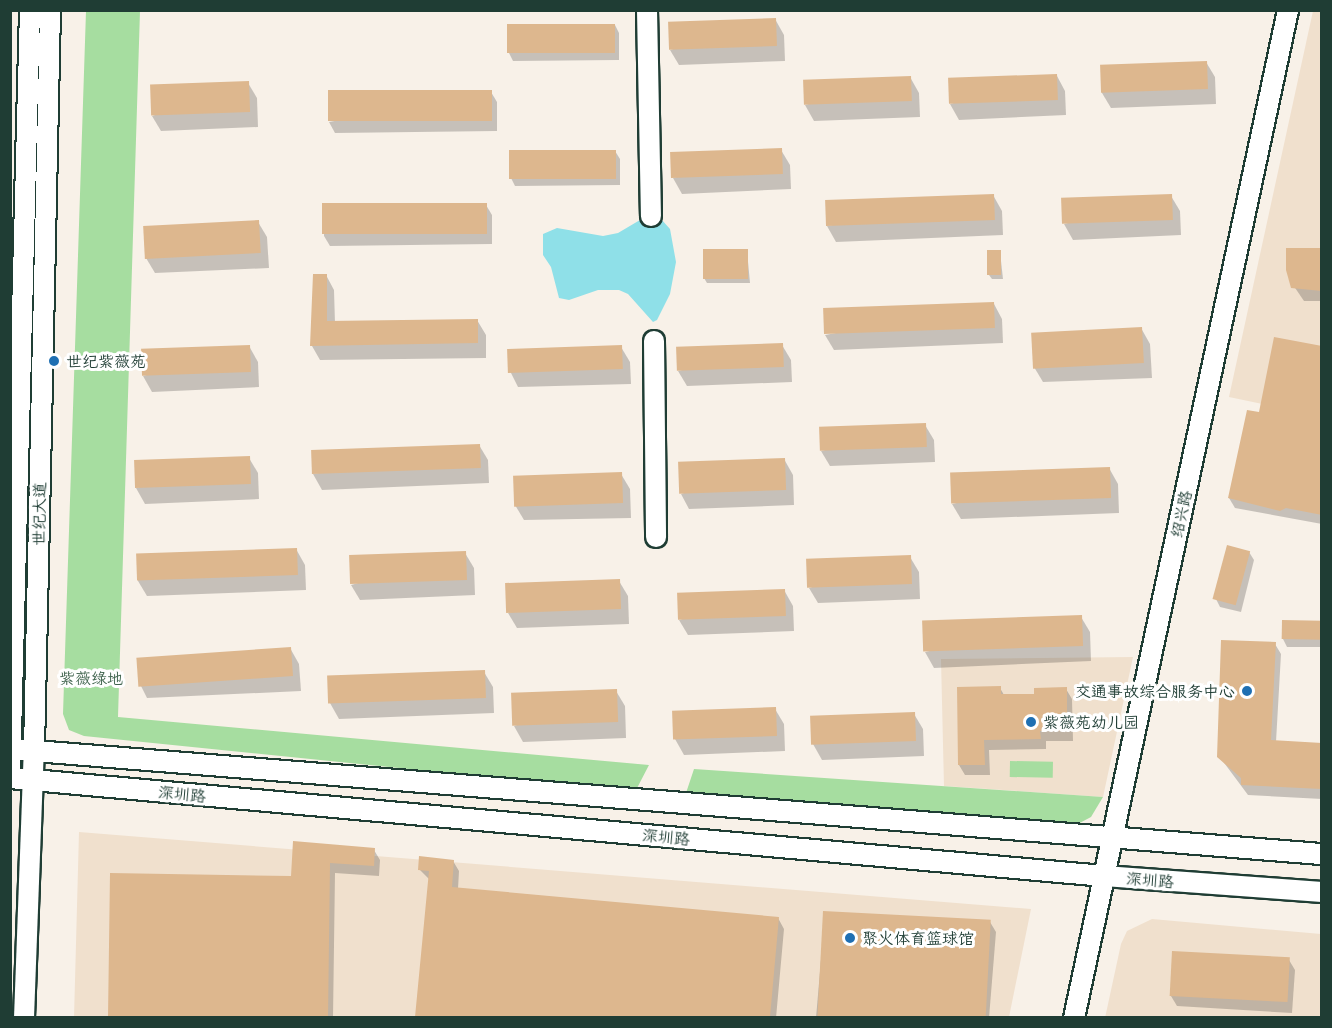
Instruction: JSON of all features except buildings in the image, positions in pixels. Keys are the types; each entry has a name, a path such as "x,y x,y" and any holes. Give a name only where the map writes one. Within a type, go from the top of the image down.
{"street":[{"name":"世纪大道","path":"10,773 30,10"},
{"name":"世纪大道","path":"24,1017 34,750 50,10"},
{"path":"647,10 651,216"},
{"name":"绍兴路","path":"1074,1017 1288,10"},
{"path":"654,341 656,537"},
{"name":"深圳路","path":"11,749 1112,840 1322,854"},
{"name":"深圳路","path":"10,778 1104,876 1322,892"}],"shaded area":[{"path":"1313,11 1321,11 1321,416 1229,397"},
{"name":"紫薇苑幼儿园","path":"1133,657 1103,797 944,786 941,659"},
{"path":"79,832 1031,909 1009,1017 74,1018"},
{"path":"1152,919 1321,934 1321,1017 1105,1018 1121,944 1127,931"}],"green space":[{"name":"紫薇绿地","path":"86,11 140,11 118,717 649,765 635,792 84,736 69,730 63,714"},
{"path":"1010,761 1053,762 1053,778 1010,777"},
{"path":"694,769 1103,797 1091,817 1074,826 685,796"}],"water":[{"path":"661,219 670,229 676,262 670,294 657,320 653,322 628,294 619,290 598,290 569,300 559,298 551,267 543,255 543,234 557,228 603,236 618,233 640,220"}],"place":[{"name":"世纪紫薇苑","path":"54,361"},
{"name":"交通事故综合服务中心","path":"1247,691"},
{"name":"紫薇苑幼儿园","path":"1031,722"},
{"name":"聚火体育篮球馆","path":"850,938"}]}
